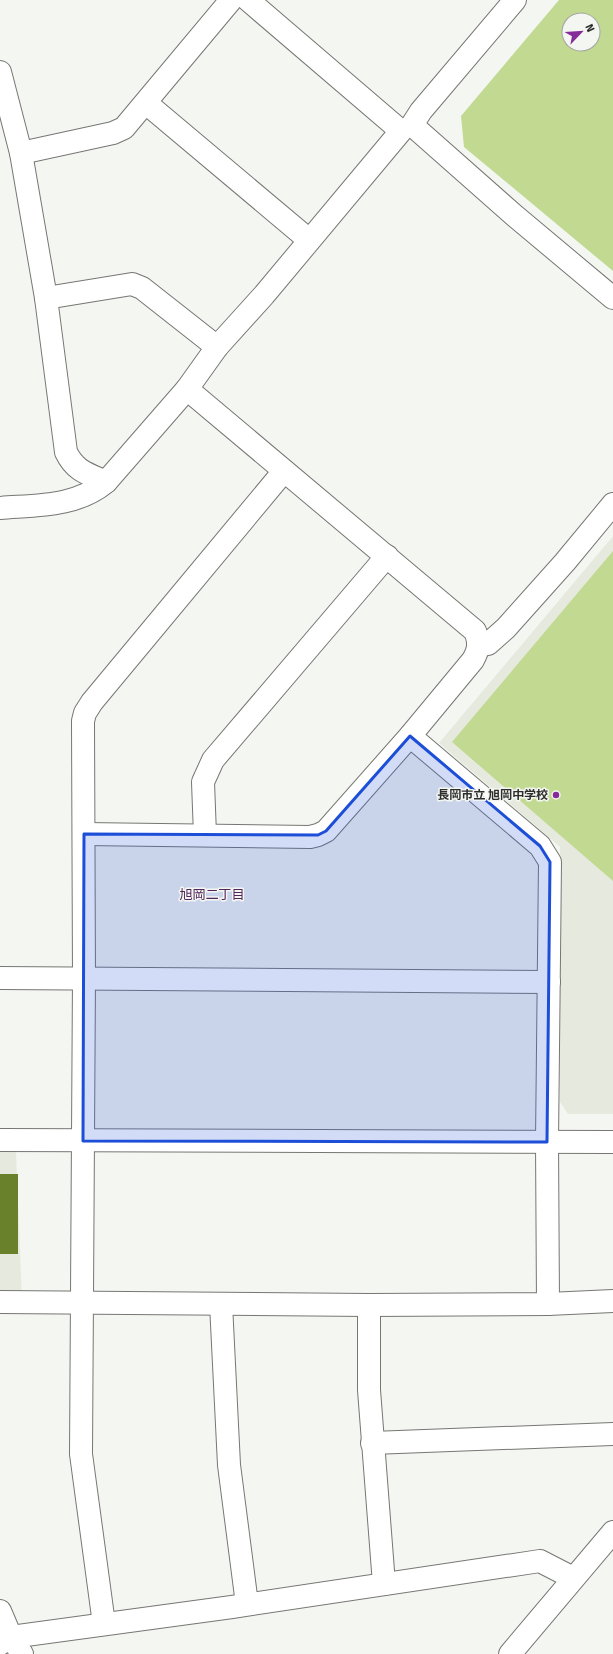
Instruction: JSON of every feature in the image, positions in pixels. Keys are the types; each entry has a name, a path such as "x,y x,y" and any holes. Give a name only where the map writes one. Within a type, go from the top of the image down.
{"street":[{"path":"21,153 113,134 124,128 231,0"},
{"path":"248,0 515,216 613,298"},
{"path":"0,508 63,503 95,491 106,482 188,389 217,347 264,295 309,240 407,128 515,0"},
{"path":"0,72 21,153 46,298 66,452 70,462 79,470 106,482"},
{"path":"146,103 309,240"},
{"path":"46,298 132,284 142,288 217,347"},
{"path":"84,834 310,837 318,835 326,831 410,736 472,660 478,650 479,640 475,631 188,389"},
{"path":"104,1624 82,1454 84,978 83,721 85,713 92,702 284,471"},
{"path":"478,645 488,644 506,628 565,562 613,504"},
{"path":"205,835 203,782 213,760 387,556"},
{"path":"410,736 540,846 550,862 547,1142 548,1304"},
{"path":"0,978 549,982"},
{"path":"0,1140 613,1142"},
{"path":"0,1302 369,1305 548,1304 613,1301"},
{"path":"221,1304 229,1465 247,1604"},
{"path":"369,1305 368,1390 384,1584"},
{"path":"372,1442 613,1434"},
{"path":"510,1654 613,1532"},
{"path":"0,1611 11,1645 104,1624 540,1561 573,1578"}],"highlighted area":[{"path":"410,736 540,846 550,862 547,1142 83,1141 84,834 318,835 326,831"}],"shaded area":[{"name":"長岡市立 旭岡中学校","path":"613,536 613,1114 568,1114 560,1102 560,847 439,743"},
{"path":"0,1151 16,1151 22,1299 0,1300"}],"green space":[{"path":"559,0 613,0 613,271 464,147 461,116"},
{"name":"長岡市立 旭岡中学校","path":"613,551 613,881 452,742"}],"building":[{"path":"0,1174 18,1174 18,1254 0,1254"}],"place":[{"name":"長岡市立 旭岡中学校","path":"556,795"}],"district":[{"name":"旭岡二丁目","path":"212,894"}]}
